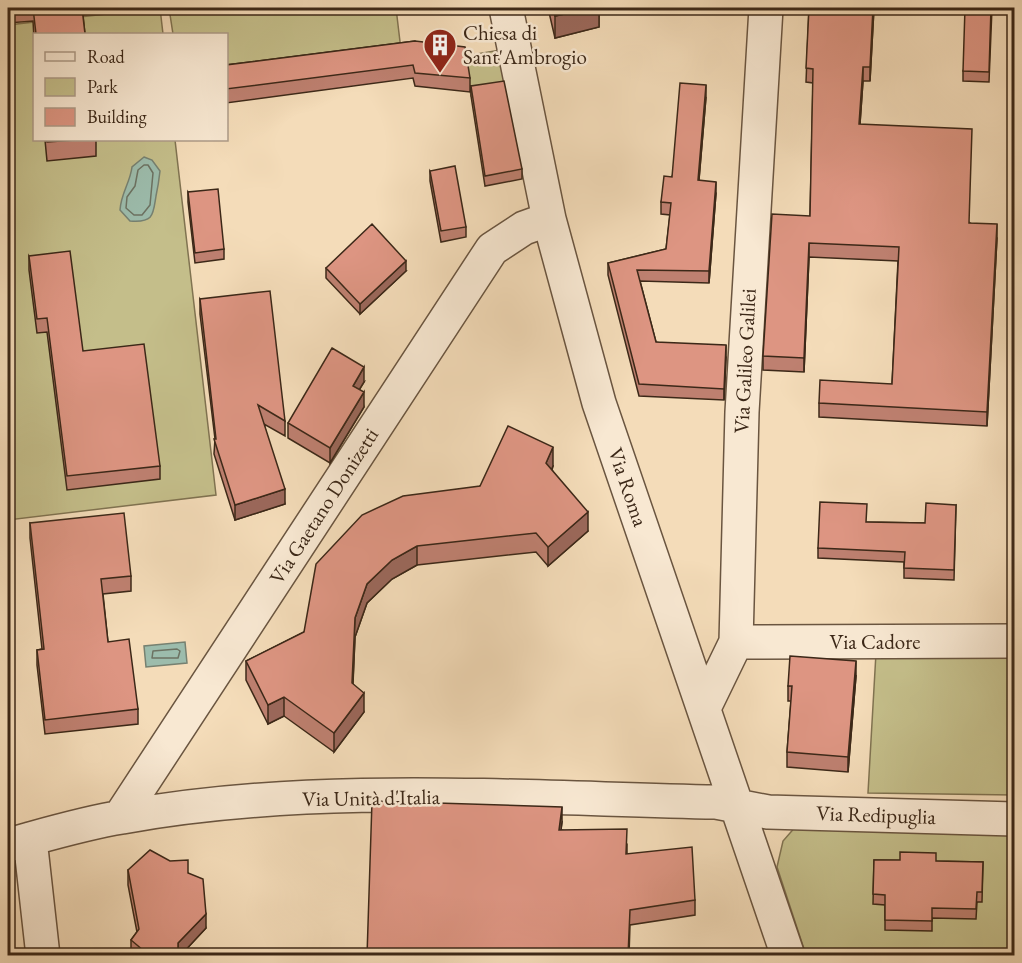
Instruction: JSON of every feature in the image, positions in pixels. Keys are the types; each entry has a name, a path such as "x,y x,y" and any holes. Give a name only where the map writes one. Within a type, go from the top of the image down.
{"street":[{"name":"Via Roma","path":"506,8 549,219 599,403 788,956"},
{"name":"Via Galileo Galilei","path":"704,708 736,642 742,412 766,8"},
{"name":"Via Gaetano Donizetti","path":"120,817 492,249 524,228 549,219"},
{"name":"Via Cadore","path":"736,642 1014,641"},
{"name":"Via Unità d'Italia","path":"14,837 120,817 201,806 370,796 716,802 738,807"},
{"name":"Via Redipuglia","path":"738,807 768,812 1014,819"},
{"path":"14,837 43,956"}],"green space":[{"path":"160,8 163,33 33,33 33,141 175,141 216,495 8,520 8,25"},
{"path":"169,8 396,8 401,50 228,73 228,33 173,33"},
{"path":"500,50 507,90 471,96 464,56"},
{"path":"1014,652 1014,795 868,793 876,653"},
{"path":"797,825 1014,828 1014,955 806,955 777,867 783,841"}],"water":[{"path":"144,157 152,160 160,171 153,213 144,221 130,221 120,210 121,204 132,167"},
{"path":"185,642 187,663 146,667 144,646"}],"building":[{"path":"33,8 82,8 85,33 36,33"},
{"path":"553,8 592,8 555,16"},
{"path":"809,8 873,8 870,67 863,67 859,124 972,129 969,223 997,224 987,412 819,403 820,380 892,384 899,247 809,243 804,358 763,356 772,214 810,216 813,69 806,68"},
{"path":"965,8 991,8 989,72 963,71"},
{"path":"415,41 465,47 470,78 415,73 413,65 228,89 228,65"},
{"path":"504,81 522,169 485,176 471,86"},
{"path":"680,83 706,85 698,180 716,182 709,271 637,270 656,342 726,345 724,389 639,384 608,263 666,249 671,203 661,202 664,176 672,177"},
{"path":"455,166 466,227 441,231 430,171"},
{"path":"218,189 224,249 195,253 188,192"},
{"path":"372,224 406,261 360,304 326,268"},
{"path":"70,251 83,351 144,344 160,466 67,476 47,318 37,319 29,256"},
{"path":"270,291 285,421 258,405 285,489 235,505 214,439 216,439 200,299"},
{"path":"332,348 364,367 353,386 364,392 330,448 288,423"},
{"path":"508,426 553,447 546,463 588,512 548,547 536,533 417,546 392,560 367,584 355,618 352,683 364,693 334,733 284,697 268,705 246,661 304,632 316,564 362,515 403,496 480,486"},
{"path":"820,502 867,504 866,522 925,523 926,503 956,505 954,570 904,568 905,552 818,548"},
{"path":"124,513 131,576 101,579 108,642 129,639 138,709 45,720 37,650 44,649 30,523"},
{"path":"790,656 856,661 848,757 787,752 792,686 788,686"},
{"path":"372,801 562,807 559,830 627,829 626,854 692,847 695,900 630,910 628,956 367,956"},
{"path":"150,850 170,861 188,860 188,873 203,879 206,914 178,943 178,956 150,956 131,940 139,929 128,870"},
{"path":"900,852 936,853 936,861 983,862 982,892 977,892 976,909 932,908 932,921 885,920 885,895 873,894 874,860 900,860"}],"place":[{"name":"Chiesa di Sant'Ambrogio","path":"440,74"}]}
